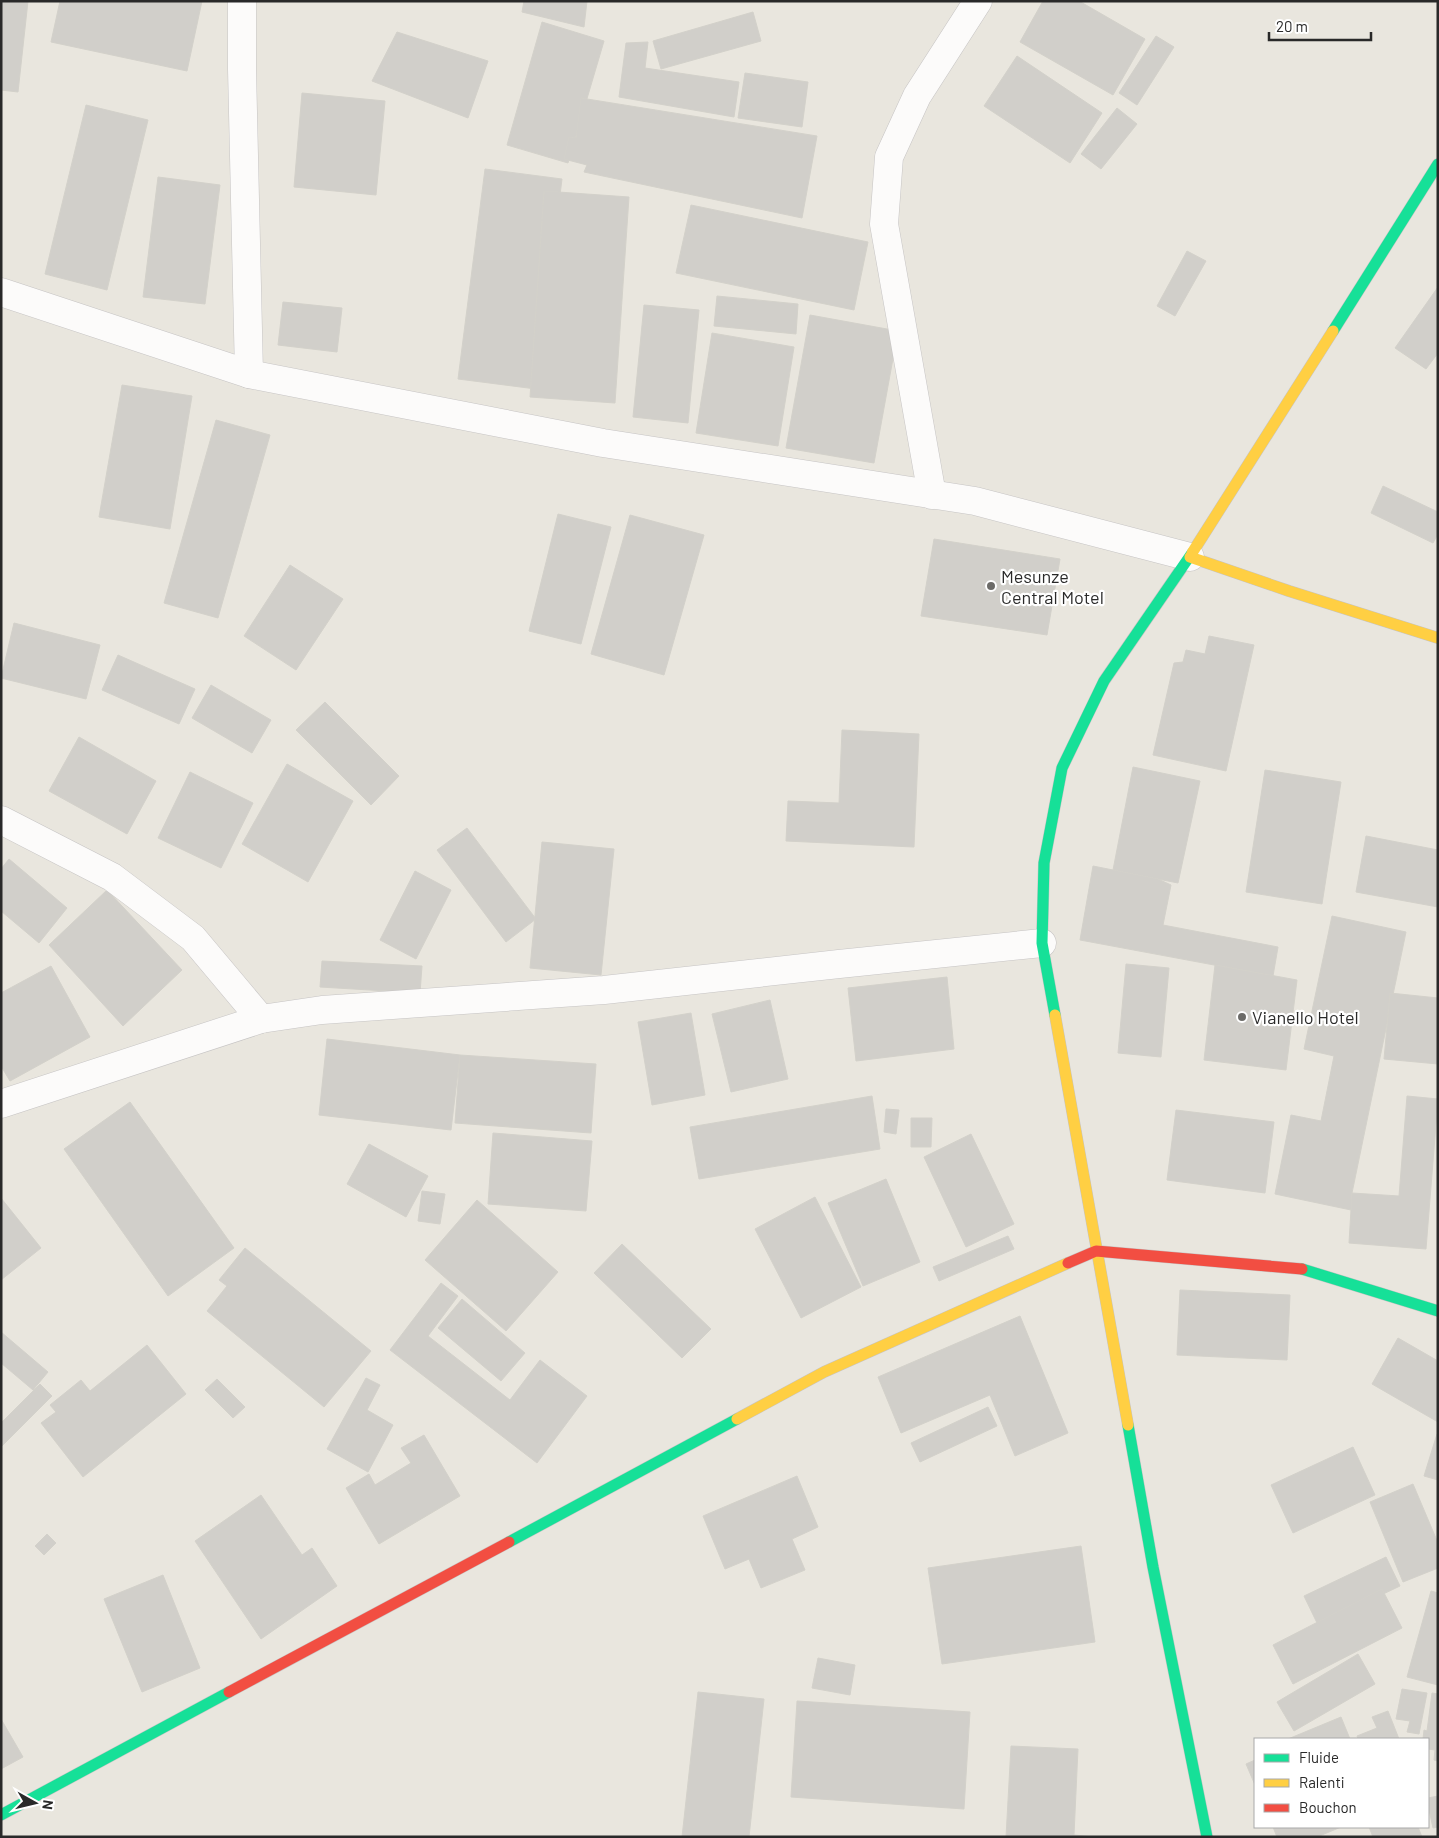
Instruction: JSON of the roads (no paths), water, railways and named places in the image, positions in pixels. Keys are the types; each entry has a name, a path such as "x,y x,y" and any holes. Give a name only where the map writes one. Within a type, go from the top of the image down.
{"street":[{"path":"242,1 249,374"},
{"path":"932,494 884,224 889,157 916,96 978,1"},
{"path":"1207,1837 1153,1567 1042,944 1044,863 1062,768 1104,681 1190,557 1438,164"},
{"path":"1,292 249,374 603,443 975,501 1190,557 1289,591 1438,638"},
{"path":"1,820 112,877 193,938 262,1019"},
{"path":"1,1104 262,1019 322,1010 604,990 1042,944"},
{"path":"1,1815 824,1372 1096,1251 1301,1269 1438,1311"}],"place":[{"name":"Mesunze Central Motel","path":"991,586"},
{"name":"Vianello Hotel","path":"1242,1017"}]}
